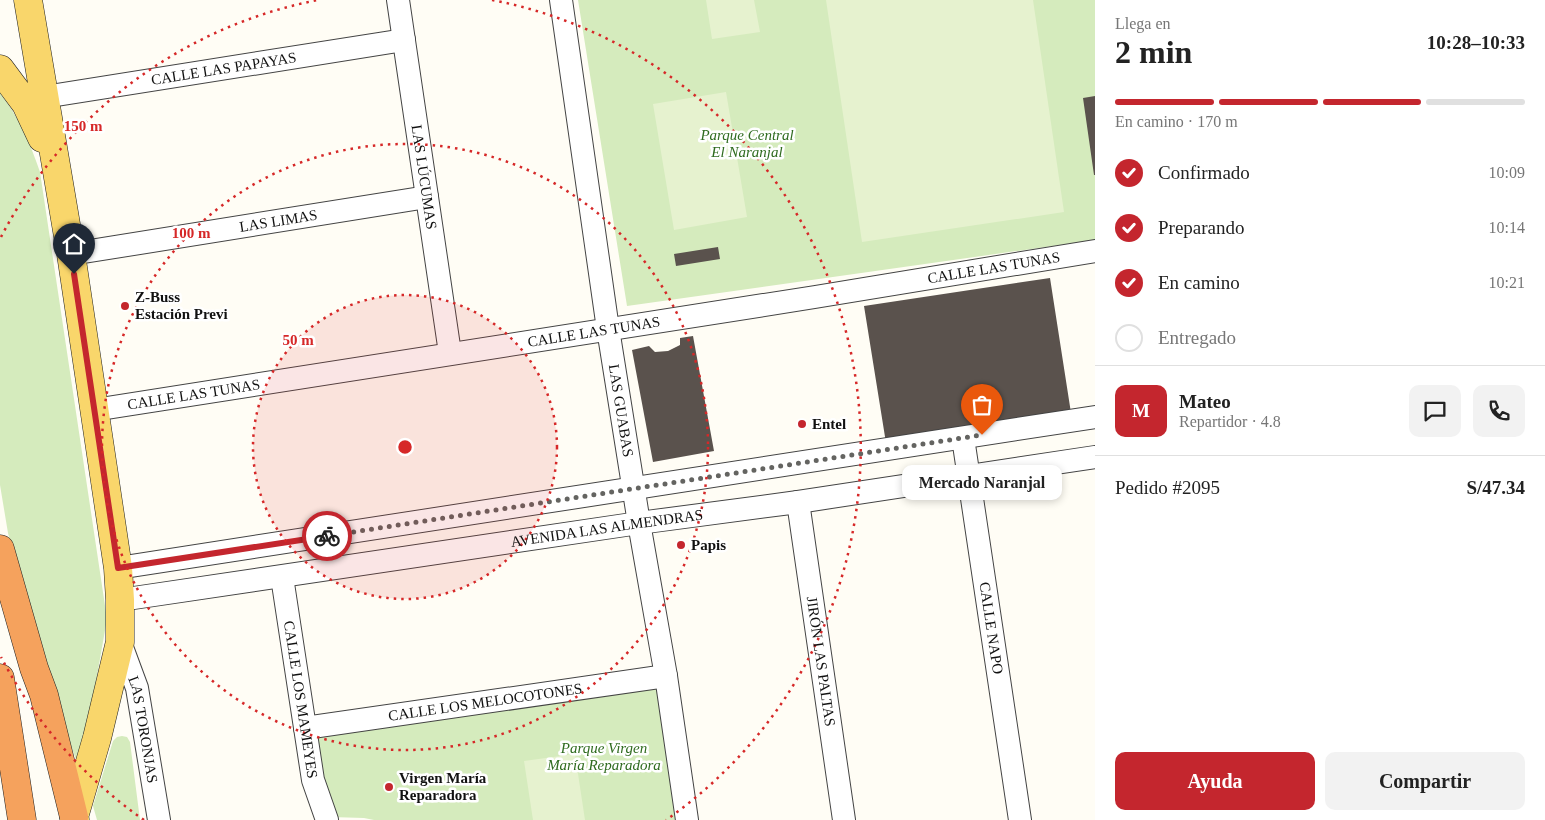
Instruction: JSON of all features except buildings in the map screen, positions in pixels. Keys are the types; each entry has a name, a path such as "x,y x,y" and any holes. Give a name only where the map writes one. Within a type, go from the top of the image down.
{"highway":[{"path":"0,549 34,668 44,695 75,818"},
{"path":"0,678 22,820"}],"main road":[{"path":"28,0 71,254 118,568 120,600 120,642 75,818"},
{"path":"0,69 26,104 56,166"}],"street":[{"name":"LAS LÚCUMAS","path":"398,0 450,353"},
{"name":"LAS GUABAS","path":"561,0 608,329 633,490 666,676 687,820"},
{"name":"CALLE LAS PAPAYAS","path":"44,97 404,40"},
{"name":"LAS LIMAS","path":"71,254 427,197"},
{"name":"CALLE LAS TUNAS","path":"94,410 1095,251"},
{"path":"118,568 633,490 1095,417"},
{"name":"CALLE NAPO","path":"962,438 1020,820"},
{"name":"AVENIDA LAS ALMENDRAS","path":"120,600 1095,457"},
{"name":"JIRÓN LAS PALTAS","path":"798,502 844,820"},
{"name":"CALLE LOS MAMEYES","path":"282,577 313,780 327,820"},
{"name":"LAS TORONJAS","path":"120,642 137,688 159,820"},
{"name":"CALLE LOS MELOCOTONES","path":"305,728 666,676"}],"green space":[{"name":"Parque Central El Naranjal","path":"578,0 1095,0 1095,240 627,306"},
{"path":"706,0 754,0 760,32 712,39"},
{"path":"826,0 1033,0 1064,212 862,242"},
{"path":"726,92 747,217 674,230 653,104"},
{"path":"0,93 13,111 40,172 107,619 94,693 77,762 36,653 8,533 0,485"},
{"name":"Parque Virgen María Reparadora","path":"659,684 680,820 374,820 331,817 316,733"},
{"path":"117,737 127,737 130,742 140,820 97,820 93,806 113,741"},
{"path":"575,754 585,820 533,820 524,761"}],"way so far":[{"path":"327,536 982,435"}],"place":[{"name":"Z-Buss Estación Previ","path":"125,306"},
{"name":"Entel","path":"802,424"},
{"name":"Mercado Naranjal","path":"982,435"},
{"name":"Papis","path":"681,545"},
{"name":"Virgen María Reparadora","path":"389,787"}],"route":[{"path":"74,274 118,568 327,536"}]}
